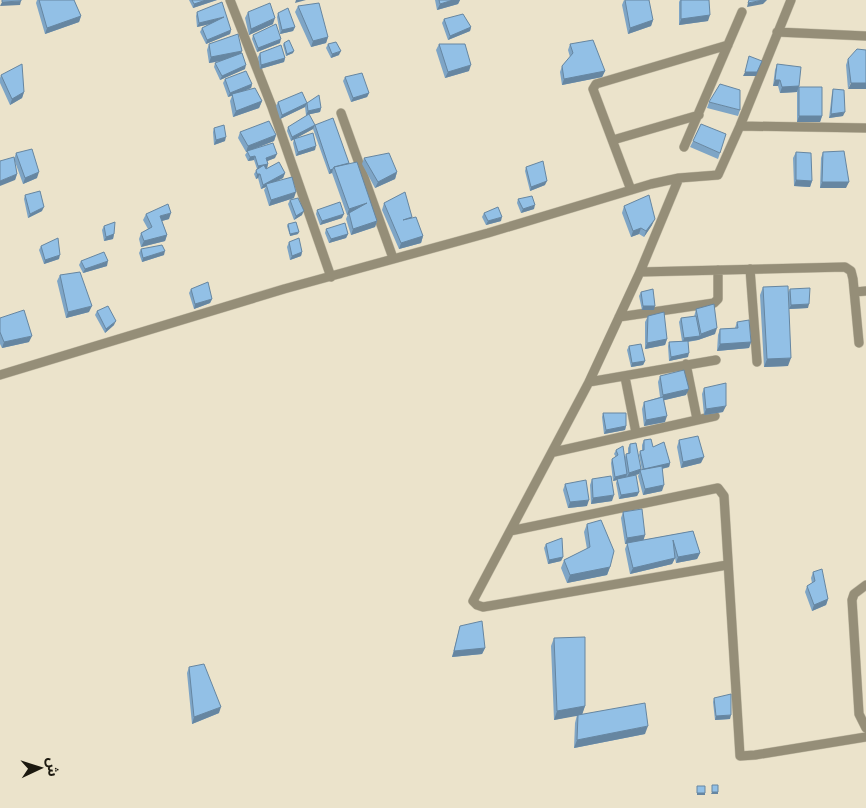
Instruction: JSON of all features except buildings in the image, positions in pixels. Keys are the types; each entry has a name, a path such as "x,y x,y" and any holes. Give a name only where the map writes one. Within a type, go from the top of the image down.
{"street":[{"path":"230,0 272,107 331,277"},
{"path":"0,375 284,289 488,233 631,190 679,178 718,175 740,126 790,0"},
{"path":"684,147 742,12"},
{"path":"777,32 866,36"},
{"path":"631,190 593,89 596,84 728,45"},
{"path":"340,112 394,258"},
{"path":"612,140 699,115"},
{"path":"740,126 866,128"},
{"path":"679,178 640,272 589,382 554,452 474,601 477,606 483,607 581,592 727,565"},
{"path":"640,272 845,267 851,271 860,343"},
{"path":"750,269 757,362"},
{"path":"619,317 714,303 718,299 718,270"},
{"path":"854,292 866,291"},
{"path":"589,382 716,360"},
{"path":"686,364 698,419"},
{"path":"625,377 636,433"},
{"path":"554,452 715,416"},
{"path":"510,531 718,488 724,496 740,756 866,737"},
{"path":"866,585 854,594 852,600 859,714 866,728"}]}
